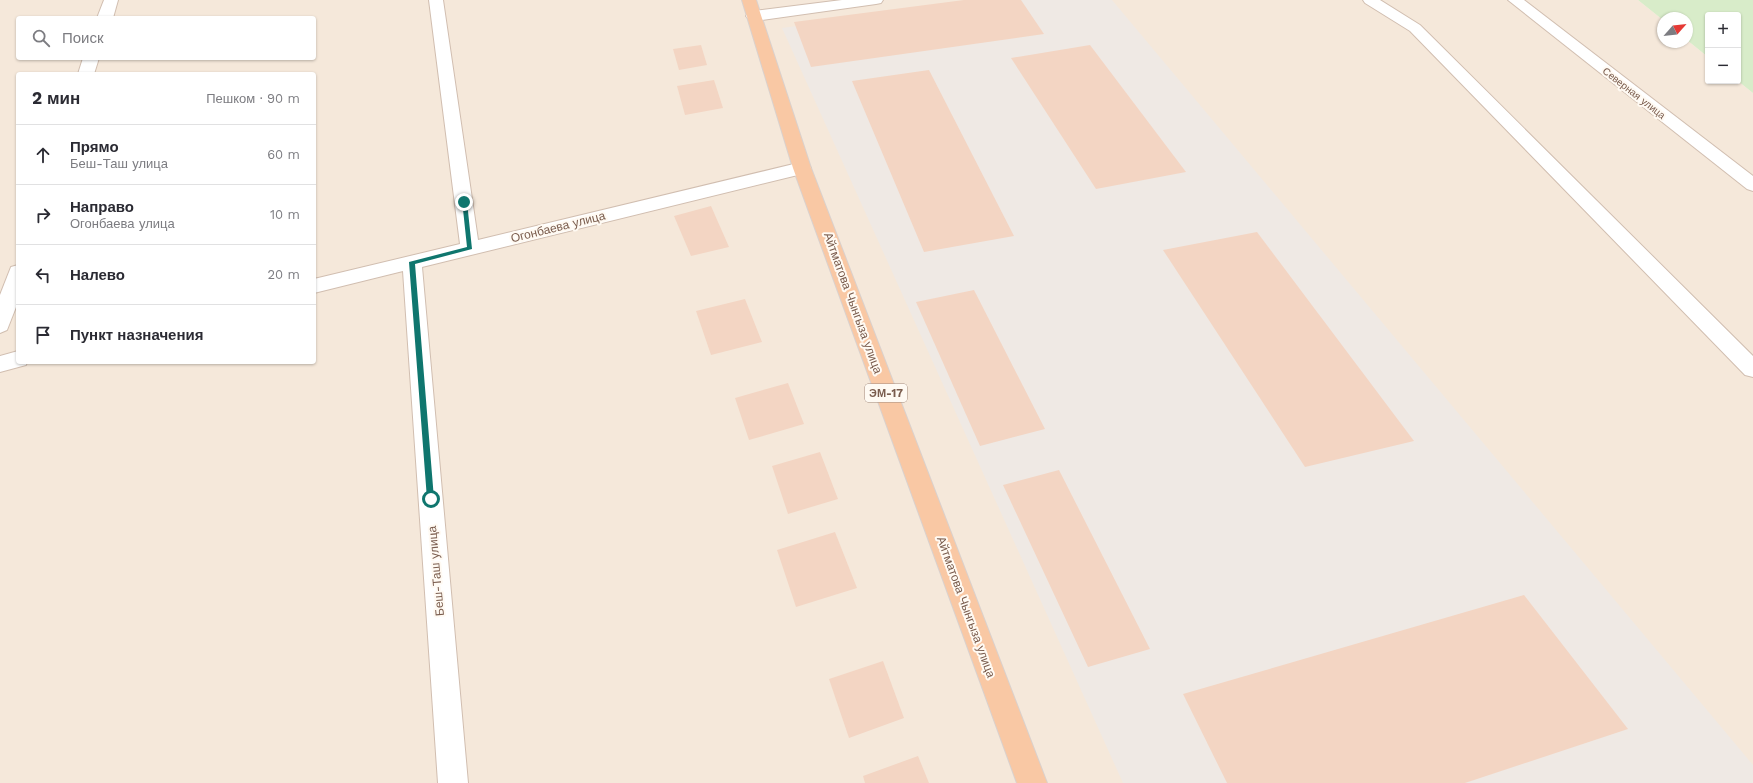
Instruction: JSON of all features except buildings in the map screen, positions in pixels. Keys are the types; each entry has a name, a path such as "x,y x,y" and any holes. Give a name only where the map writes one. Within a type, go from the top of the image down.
{"highway":[{"name":"Айтматова Чынгыза улица","path":"752,8 802,168 1032,783"}],"street":[{"path":"106,16 111,0"},
{"path":"436,0 470,248"},
{"path":"752,8 876,0"},
{"path":"1370,0 1415,28 1753,369"},
{"name":"Северная улица","path":"1515,0 1753,185"},
{"path":"87,72 90,60"},
{"name":"Огонбаева улица","path":"316,286 802,168"},
{"name":"Беш-Таш улица","path":"412,262 453,783"},
{"path":"0,325 16,278"},
{"path":"0,364 16,360"}],"shaded area":[{"path":"0,0 1638,0 1657,15 1657,48 1693,48 1693,45 1705,55 1705,84 1741,83 1753,93 1753,783 0,783"},
{"path":"990,0 1112,0 1753,765 1753,783 1123,783 782,28"}],"green space":[{"path":"1638,0 1753,0 1753,93 1741,83 1741,12 1705,12 1705,55 1693,45 1693,12 1657,12 1657,15"}],"route":[{"path":"431,499 412,262 470,248 464,202"}]}
